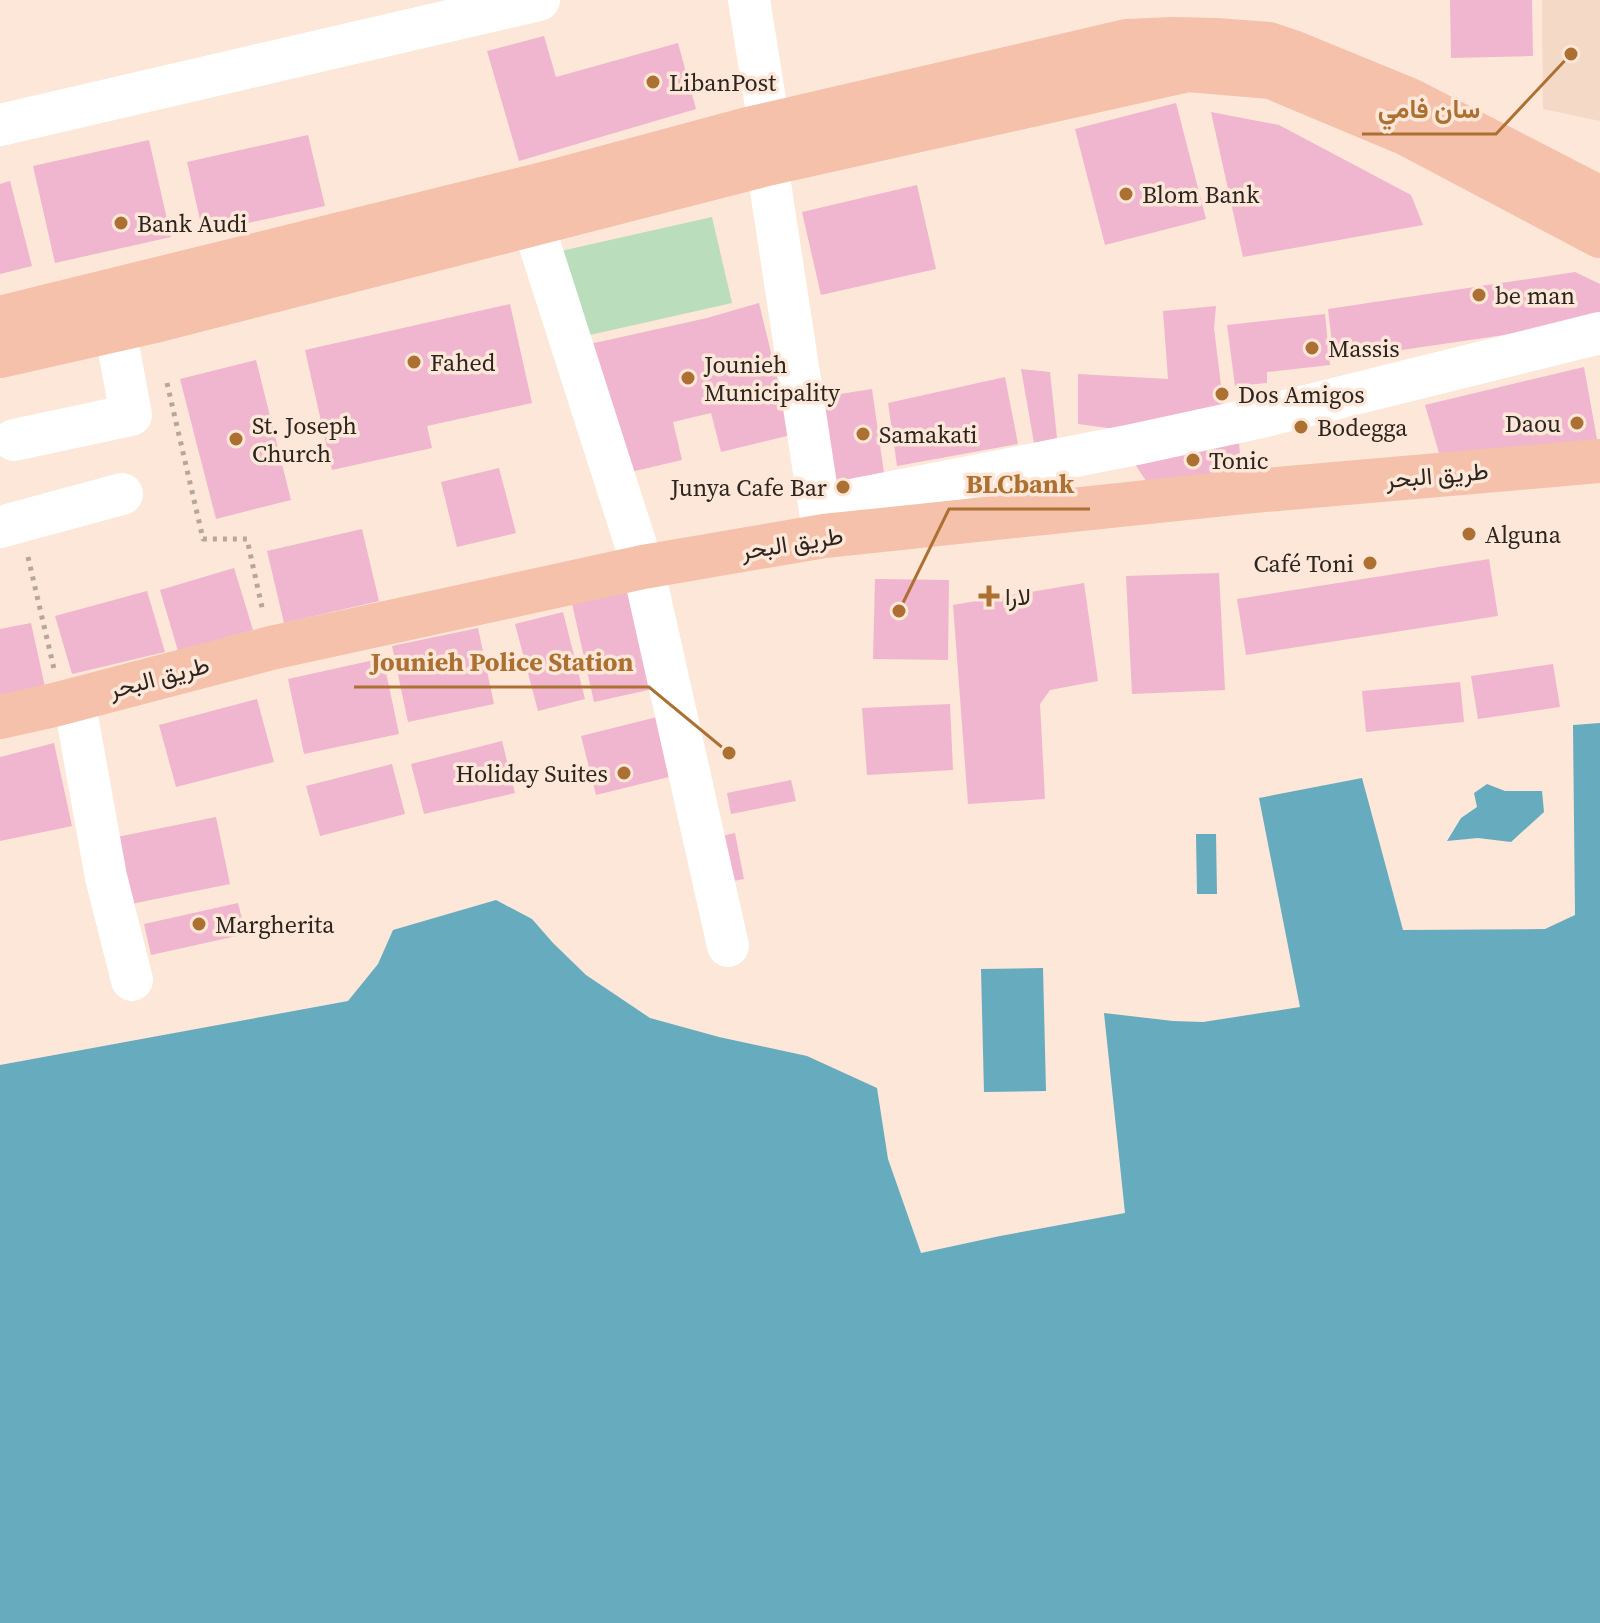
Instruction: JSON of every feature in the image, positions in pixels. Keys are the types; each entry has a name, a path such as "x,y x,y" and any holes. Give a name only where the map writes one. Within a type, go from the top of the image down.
{"main road":[{"path":"0,356 159,320 533,224 761,140 1127,41 1173,39 1269,44 1410,100 1600,198"},
{"path":"0,318 533,186 761,140 1188,70 1271,77 1407,134 1600,236"},
{"name":"طريق البحر","path":"0,717 271,648 643,567 822,521 1243,492 1600,461"}],"street":[{"path":"0,125 539,0"},
{"path":"725,0 761,140"},
{"path":"749,0 761,140 822,521"},
{"path":"533,224 643,567 728,946"},
{"path":"14,440 131,415 115,329"},
{"name":"طريق البحر","path":"822,521 1600,333"},
{"path":"10,524 122,494"},
{"path":"68,701 132,980"}],"path":[{"path":"167,383 203,539 247,539 271,648"},
{"path":"10,524 68,701"}],"shaded area":[{"path":"1542,0 1600,0 1600,121 1543,109"}],"green space":[{"path":"712,217 732,303 572,339 552,253"}],"water":[{"path":"1600,723 1600,1623 0,1623 0,1065 348,1001 378,964 393,930 496,900 532,919 586,975 650,1018 807,1056 877,1088 888,1159 921,1253 1125,1213 1104,1013 1203,1022 1300,1007 1259,798 1362,778 1403,930 1545,929 1575,915 1573,725"},
{"path":"1487,784 1505,791 1542,791 1544,812 1511,842 1478,838 1447,841 1461,818 1477,807 1474,793"},
{"path":"1196,834 1216,834 1217,894 1197,894"},
{"path":"1043,968 1046,1091 984,1092 981,969"}],"building":[{"path":"1450,0 1532,0 1533,56 1451,58"},
{"path":"544,36 556,77 678,43 696,109 519,161 487,51"},
{"path":"1176,103 1206,219 1105,245 1075,129"},
{"path":"1211,112 1279,125 1411,195 1423,225 1243,257"},
{"path":"308,135 325,206 203,233 187,162"},
{"path":"149,140 171,237 55,263 33,166"},
{"path":"10,181 32,266 0,274 0,184"},
{"path":"917,185 936,269 821,295 802,212"},
{"path":"1575,272 1600,284 1600,321 1334,360 1328,309"},
{"name":"Jounieh Municipality","path":"759,303 791,435 721,452 711,413 673,422 682,460 622,474 590,344"},
{"path":"510,304 532,403 427,426 432,448 332,470 305,350"},
{"path":"1216,306 1214,328 1225,418 1145,433 1078,424 1078,374 1168,379 1163,311"},
{"path":"1325,314 1330,365 1267,372 1267,383 1235,386 1227,325"},
{"name":"St. Joseph Church","path":"256,360 291,500 216,519 180,379"},
{"path":"1584,367 1598,445 1441,460 1425,405"},
{"path":"1021,369 1050,372 1057,438 1034,443"},
{"path":"1005,377 1018,444 897,466 888,403"},
{"path":"872,389 886,487 828,495 814,398"},
{"path":"1239,441 1241,471 1146,481 1135,464"},
{"path":"499,468 516,533 457,547 441,482"},
{"path":"362,529 379,601 284,623 267,551"},
{"path":"1489,559 1498,616 1246,655 1237,599"},
{"path":"234,568 253,630 178,651 160,590"},
{"path":"1219,573 1225,690 1132,694 1126,576"},
{"path":"875,579 949,580 948,660 873,659"},
{"path":"1084,583 1098,681 1050,690 1040,704 1045,799 968,804 953,605"},
{"path":"640,584 662,687 594,702 571,599"},
{"path":"147,591 165,652 72,674 55,616"},
{"path":"563,612 585,699 538,711 515,624"},
{"path":"31,623 45,687 0,697 0,629"},
{"path":"478,628 494,704 408,722 392,646"},
{"path":"383,658 399,734 304,754 288,679"},
{"path":"1553,664 1560,707 1478,719 1471,676"},
{"path":"1460,682 1464,722 1366,732 1362,691"},
{"path":"257,699 274,762 176,787 159,725"},
{"path":"950,704 953,770 867,775 862,708"},
{"path":"657,717 673,776 596,795 581,736"},
{"path":"502,741 515,793 424,814 411,764"},
{"path":"54,743 72,826 0,841 0,757"},
{"path":"392,764 405,814 320,836 306,786"},
{"path":"791,780 796,801 731,814 727,793"},
{"path":"216,817 230,884 126,905 112,838"},
{"path":"735,833 744,879 723,883 714,838"},
{"path":"238,903 246,934 151,955 144,924"}],"place":[{"name":"سان فامي","path":"1571,54"},
{"name":"LibanPost","path":"653,82"},
{"name":"Blom Bank","path":"1126,194"},
{"name":"Bank Audi","path":"121,223"},
{"name":"be man","path":"1479,295"},
{"name":"Massis","path":"1312,348"},
{"name":"Fahed","path":"414,362"},
{"name":"Jounieh Municipality","path":"688,378"},
{"name":"Dos Amigos","path":"1222,394"},
{"name":"Daou","path":"1577,423"},
{"name":"Bodegga","path":"1301,427"},
{"name":"Samakati","path":"863,434"},
{"name":"St. Joseph Church","path":"236,439"},
{"name":"Tonic","path":"1193,460"},
{"name":"Junya Cafe Bar","path":"843,487"},
{"name":"Alguna","path":"1469,534"},
{"name":"Café Toni","path":"1370,563"},
{"name":"لارا","path":"989,596"},
{"name":"BLCbank","path":"899,611"},
{"name":"Jounieh Police Station","path":"729,753"},
{"name":"Holiday Suites","path":"624,773"},
{"name":"Margherita","path":"199,924"}]}
